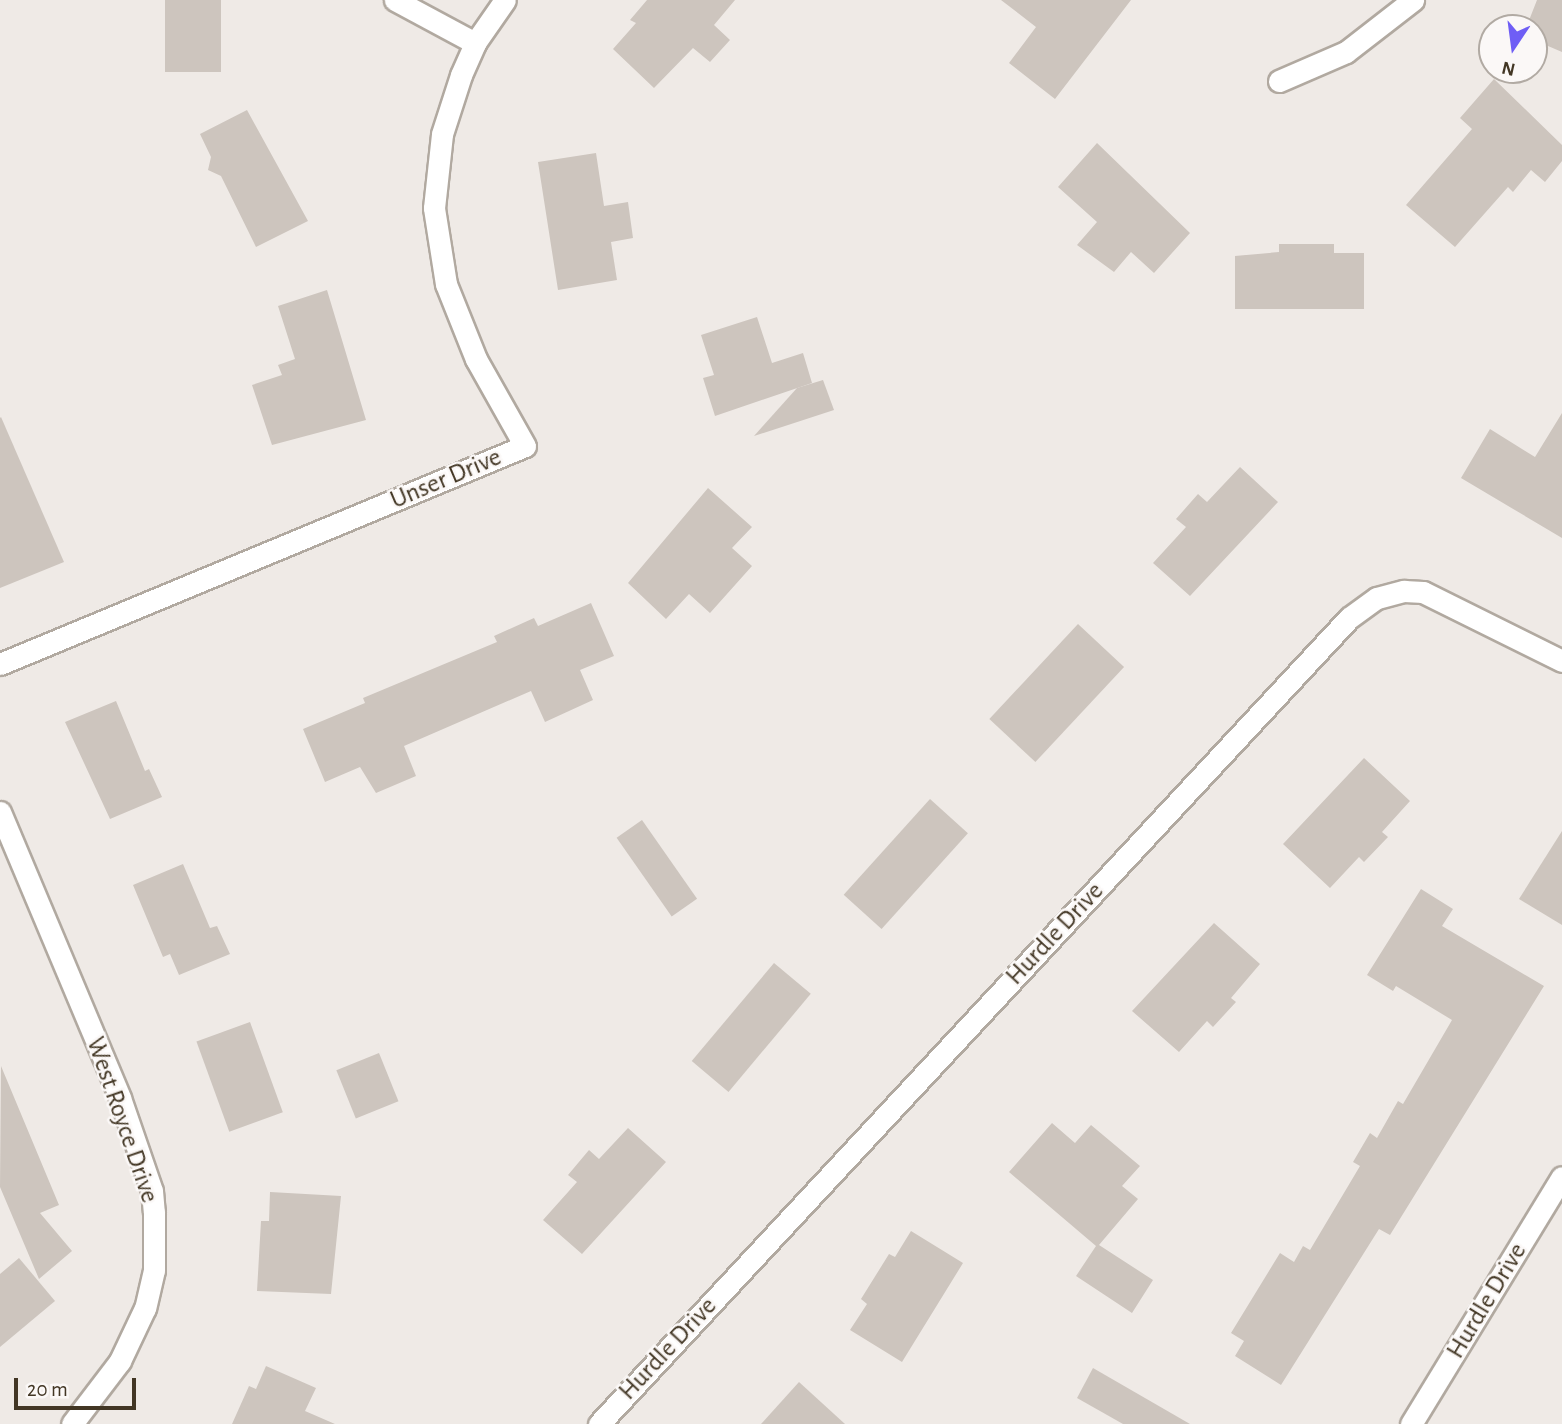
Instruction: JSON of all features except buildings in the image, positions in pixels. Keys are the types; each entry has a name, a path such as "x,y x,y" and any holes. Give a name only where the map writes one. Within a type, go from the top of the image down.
{"street":[{"path":"395,0 475,43"},
{"name":"Unser Drive","path":"0,664 525,446 476,359 446,284 434,208 442,134 475,43 505,0"},
{"path":"1279,81 1346,52 1413,0"},
{"name":"Hurdle Drive","path":"598,1424 1349,618 1377,598 1404,591 1423,592 1562,662"},
{"name":"West Royce Drive","path":"0,812 120,1098 153,1202 155,1270 145,1308 120,1361 72,1424"},
{"name":"Hurdle Drive","path":"1411,1424 1562,1177"}]}
